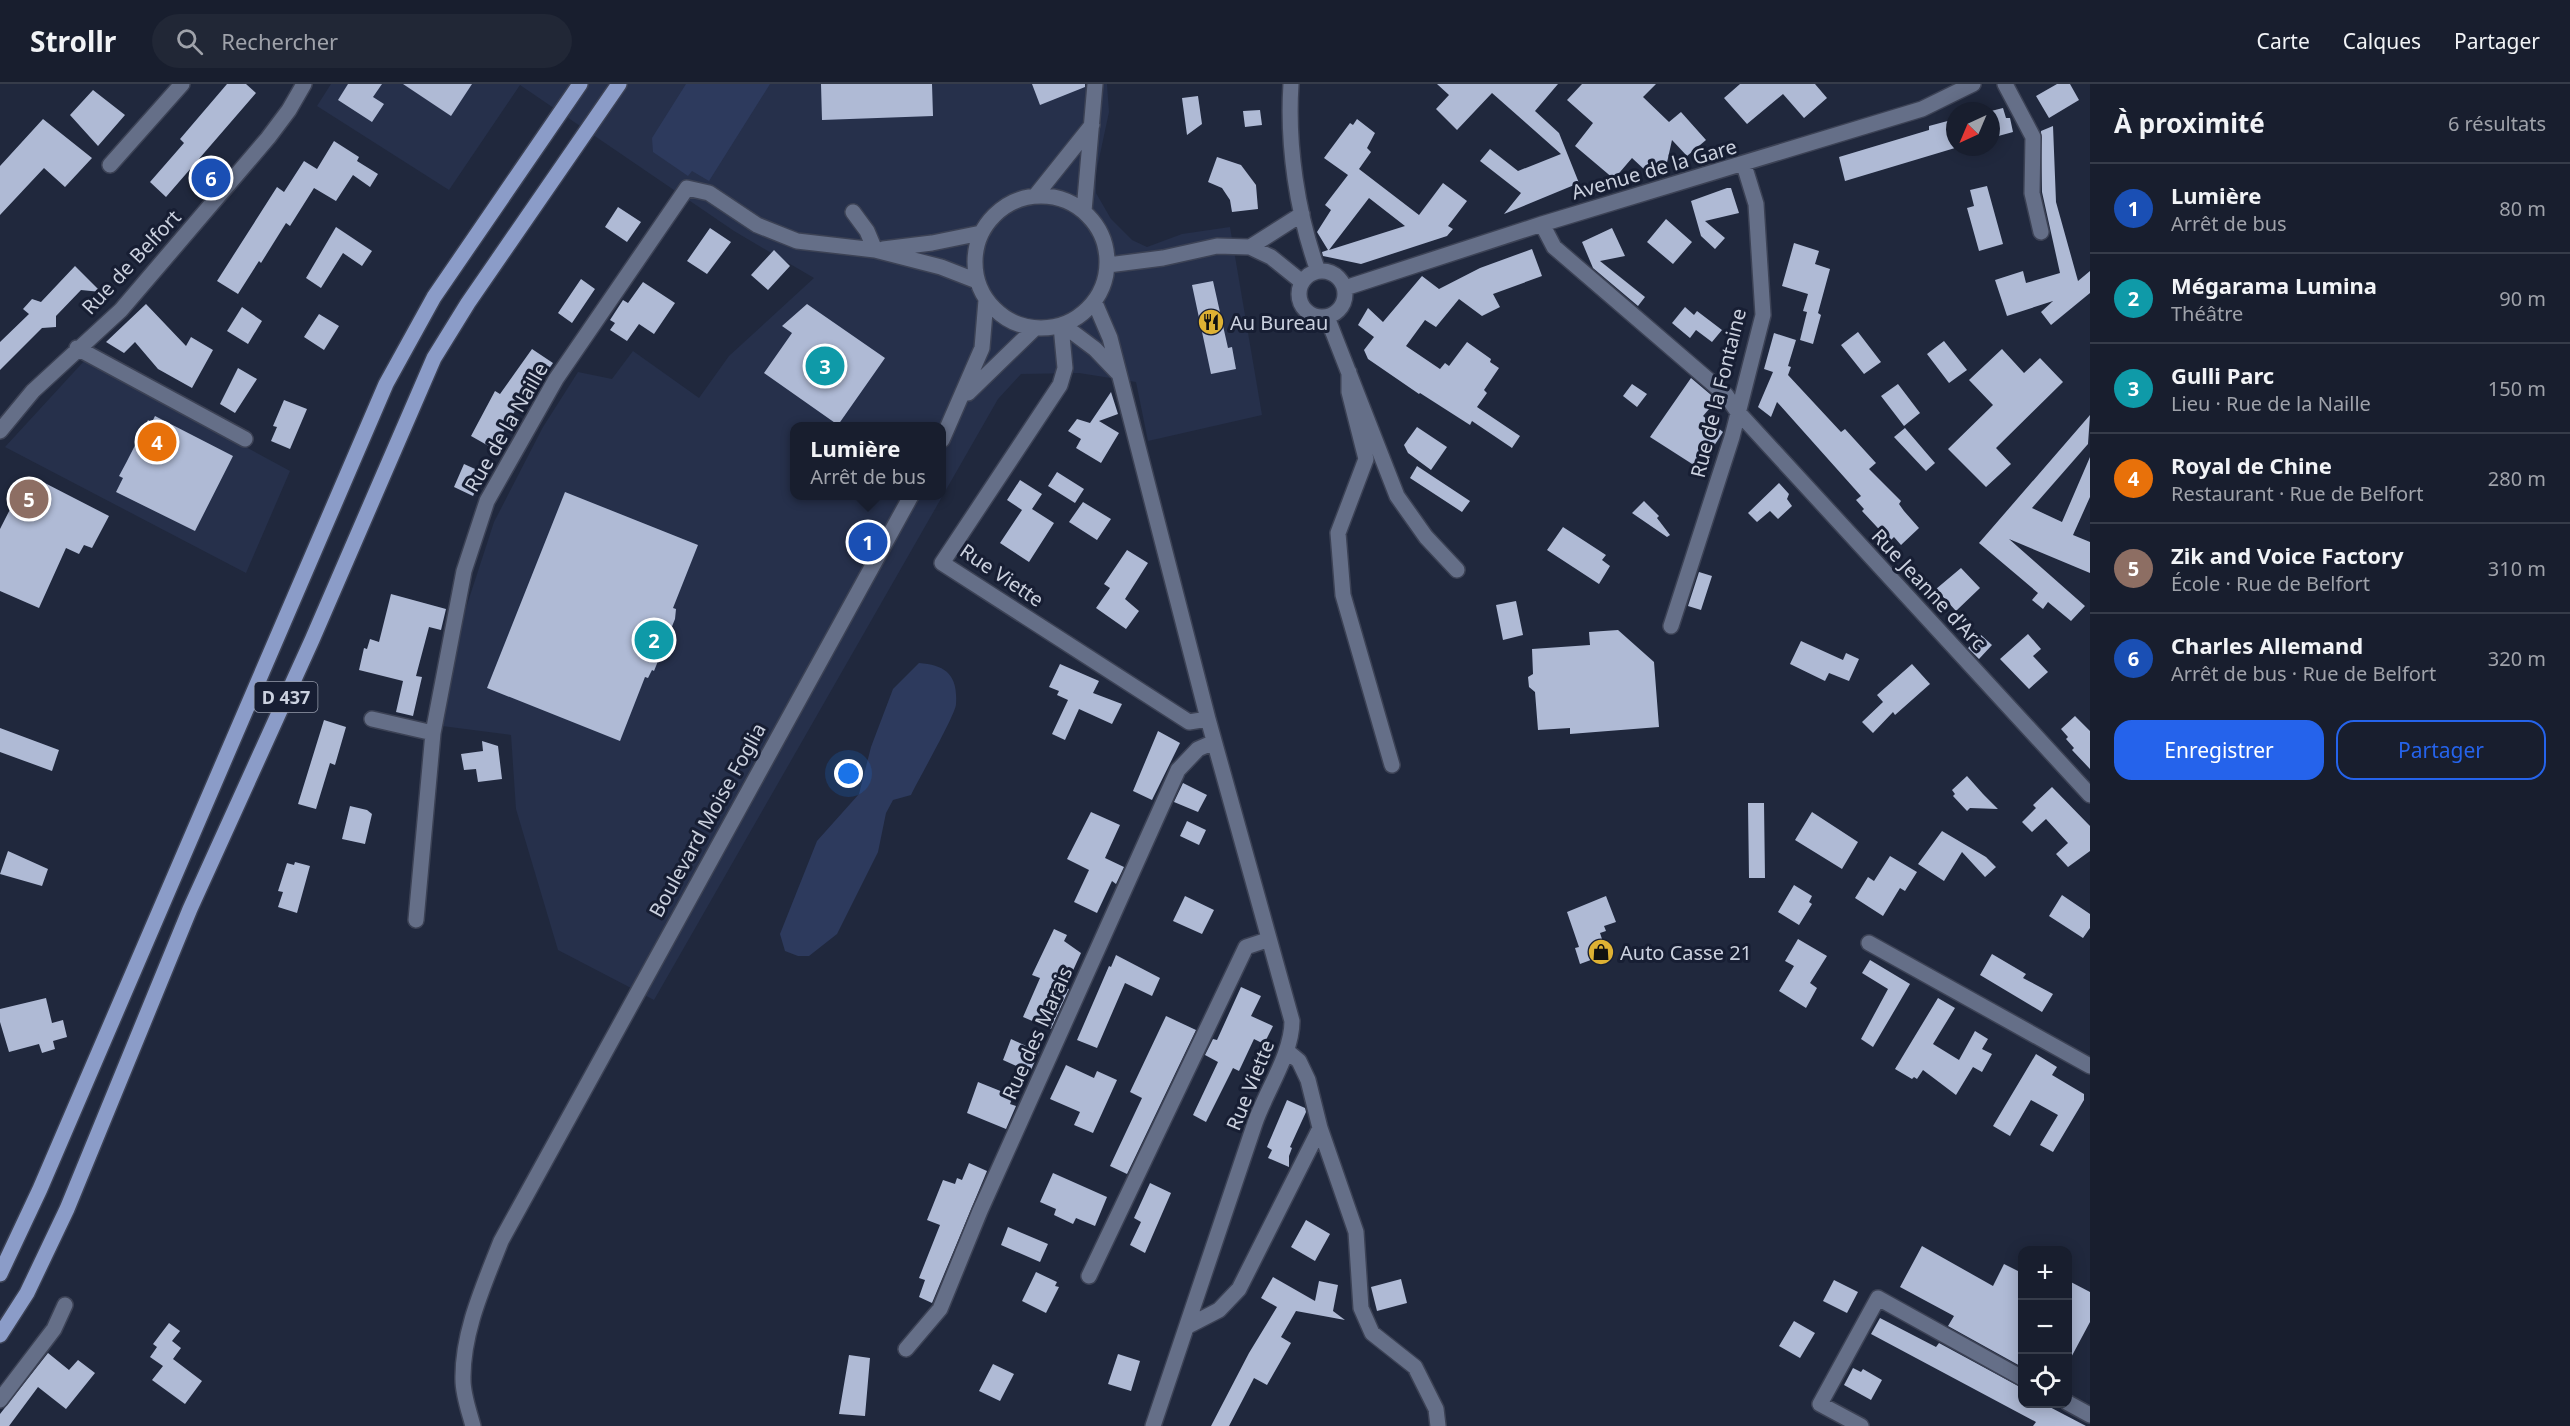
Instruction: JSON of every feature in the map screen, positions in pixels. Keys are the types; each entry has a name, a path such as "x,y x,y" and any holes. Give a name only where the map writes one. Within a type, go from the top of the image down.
{"main road":[{"name":"D 437","path":"0,1274 45,1178 386,384 434,297 580,84"},
{"name":"D 437","path":"0,1335 27,1293 67,1209 190,909 312,640 434,358 468,303 619,84"}],"street":[{"path":"110,165 182,84"},
{"name":"Rue de Belfort","path":"0,431 33,392 77,348 121,309 222,193 289,110 304,84"},
{"path":"1084,211 1095,84"},
{"path":"1291,84 1289,116 1304,233 1318,271"},
{"name":"Avenue de la Gare","path":"1345,288 1542,224 1744,165 1922,109 1973,84"},
{"path":"2005,84 2033,137 2032,193 2041,232"},
{"path":"1036,195 1092,125"},
{"name":"Rue de la Fontaine","path":"1671,626 1732,437 1763,315 1756,204 1744,165"},
{"name":"Rue de la Naille","path":"416,920 433,733 464,571 487,501 556,379 687,188 697,182 709,193 757,225 797,241 875,250"},
{"path":"1036,195 1059,198 1084,211 1095,223 1105,243 1108,265 1104,285 1095,303 1080,316 1062,326 1034,329 1016,324 999,314 986,300 977,281 975,257 981,233 990,218 1019,199 1036,195"},
{"path":"853,212 867,231 875,250"},
{"path":"1250,247 1302,214"},
{"name":"Rue Jeanne d'Arc","path":"1542,224 1554,247 1726,394 1737,411 2090,795"},
{"path":"875,250 932,243 981,233"},
{"path":"1108,265 1163,258 1216,246 1250,247 1271,257 1302,282"},
{"path":"875,250 941,267 977,281"},
{"path":"1318,271 1337,276 1345,288 1344,303 1340,310 1327,317 1319,318 1305,311 1299,297 1302,282 1318,271"},
{"path":"946,431 982,348 986,300"},
{"name":"Rue Viette","path":"1095,303 1110,338 1214,742 1292,1021 1292,1036 1287,1051 1256,1121 1153,1426"},
{"path":"1327,317 1397,496 1426,537 1456,570"},
{"name":"Rue Viette","path":"1062,326 1095,349 1119,374"},
{"name":"Rue Viette","path":"1062,326 1065,368 1060,385 942,563 1189,722 1208,719"},
{"path":"961,399 1034,329"},
{"path":"77,348 245,439"},
{"path":"1349,372 1349,392 1366,459 1338,534 1343,595 1392,765"},
{"path":"33,392 45,403"},
{"name":"Boulevard Moise Foglia","path":"472,1426 463,1381 466,1342 478,1297 501,1241 908,500"},
{"path":"372,719 433,733"},
{"name":"Rue des Marais","path":"906,1349 940,1309 980,1211 1178,770 1198,749 1214,742"},
{"path":"1089,1276 1246,947 1268,940"},
{"path":"1869,943 2090,1066"},
{"path":"1287,1051 1299,1061 1308,1080 1320,1128 1356,1232 1361,1308 1372,1333 1415,1367 1436,1409 1438,1426"},
{"path":"1188,1326 1220,1310 1239,1289 1320,1128"},
{"path":"1861,1426 1820,1404 1878,1298 2018,1376"},
{"path":"0,1400 54,1329 65,1305"},
{"path":"2072,1406 2090,1415"}],"shaded area":[{"path":"331,84 1107,84 1109,112 1096,173 1096,193 1111,219 1132,240 1147,247 1182,234 1230,227 1262,415 1148,441 1136,382 1079,373 1021,374 998,399 946,490 946,422 790,422 790,500 940,500 654,1000 558,950 516,809 511,735 442,726 465,611 494,522 543,427 578,372 612,379 633,351 699,398 729,356 814,278 734,231 520,85 449,190 317,106"},
{"path":"686,84 770,84 709,181 692,171 688,176 653,152 652,138"},
{"path":"85,360 290,471 246,573 5,447"},
{"path":"919,663 943,669 952,678 955,685 956,704 950,720 911,795 893,800 886,813 878,852 837,934 809,956 798,956 785,951 780,934 817,841 859,794 871,747 893,689"}],"building":[{"path":"227,84 246,84 256,93 166,197 150,182 184,143 180,139"},
{"path":"348,84 382,84 373,97 384,104 372,122 338,100"},
{"path":"403,84 472,84 451,116"},
{"path":"821,84 932,84 933,116 822,120"},
{"path":"1032,84 1085,84 1085,87 1040,105"},
{"path":"1437,84 1558,84 1535,111 1559,133 1579,183 1504,214 1521,193 1480,161 1490,149 1518,171 1561,154 1492,93 1457,130 1436,109 1449,95"},
{"path":"1582,84 1656,84 1643,97 1669,122 1681,112 1706,140 1687,156 1672,140 1666,167 1647,172 1632,158 1614,179 1575,146 1593,123 1567,100"},
{"path":"1740,84 1815,84 1827,98 1804,118 1783,94 1747,124 1724,98"},
{"path":"2057,84 2070,84 2079,100 2049,118 2036,96"},
{"path":"93,90 125,115 98,146 70,115"},
{"path":"1198,96 1202,124 1187,135 1182,98"},
{"path":"2003,108 2006,118 2010,118 2013,132 2000,136 2000,109"},
{"path":"1260,110 1262,125 1245,127 1243,111"},
{"path":"43,119 92,158 65,187 44,168 0,215 0,166"},
{"path":"1357,119 1375,133 1367,148 1371,152 1359,169 1419,215 1443,183 1467,201 1448,226 1453,229 1447,236 1361,264 1323,256 1322,252 1328,250 1317,232 1331,210 1325,205 1348,175 1324,158 1350,123 1353,125","holes":["1369,198 1405,226 1329,250"]},
{"path":"1946,121 1946,151 1845,181 1839,157 1929,130 1929,126"},
{"path":"2053,126 2056,202 2078,281 2090,271 2090,293 2051,325 2041,312 2053,301 2007,316 1995,280 2023,271 2026,283 2060,273 2042,192 2041,131"},
{"path":"334,141 359,157 357,161 378,174 370,187 353,175 336,201 314,188 290,226 286,223 238,294 217,281 277,187 284,192 304,161 317,169"},
{"path":"1217,157 1241,165 1256,185 1258,209 1232,212 1230,200 1222,188 1208,182"},
{"path":"1987,186 2003,244 1979,251 1967,208 1974,206 1970,190"},
{"path":"1731,188 1739,213 1705,221 1725,238 1715,249 1701,236 1691,201"},
{"path":"618,207 641,222 627,242 605,227"},
{"path":"1666,219 1692,242 1673,264 1647,242"},
{"path":"336,227 372,251 362,266 343,253 321,288 306,278"},
{"path":"710,228 731,242 707,274 687,261"},
{"path":"1612,228 1625,256 1600,261 1645,297 1638,306 1593,268 1582,242"},
{"path":"1794,243 1819,251 1815,264 1830,269 1818,313 1821,315 1813,344 1800,340 1807,312 1803,311 1808,294 1782,286"},
{"path":"1532,249 1542,276 1493,294 1500,307 1482,316 1459,299 1436,327 1425,320 1406,346 1440,369 1445,363 1449,366 1467,342 1491,359 1490,362 1499,368 1484,390 1487,393 1477,407 1520,436 1512,448 1472,421 1470,425 1419,394 1368,359 1364,350 1374,337 1358,325 1368,308 1383,322 1422,276 1439,289 1480,268"},
{"path":"774,250 790,266 768,290 751,275"},
{"path":"75,266 101,292 81,290 56,316 56,327 42,328 0,370 0,342 29,314 23,309 32,299 41,302"},
{"path":"581,279 595,289 572,323 558,313"},
{"path":"1213,281 1228,348 1232,347 1236,369 1211,374 1192,285"},
{"path":"643,282 675,303 654,334 639,324 627,341 610,330 615,323 610,320 623,300 628,303"},
{"path":"146,304 186,346 191,337 213,350 192,388 158,369 135,342 124,353 106,342"},
{"path":"807,304 885,358 840,422 834,422 764,373 792,333 782,326"},
{"path":"242,307 262,321 248,344 227,331"},
{"path":"1685,307 1694,315 1697,311 1722,330 1712,342 1696,330 1690,338 1672,323"},
{"path":"319,314 339,326 324,350 304,337"},
{"path":"1858,332 1881,362 1864,374 1841,345"},
{"path":"1774,333 1796,340 1788,366 1791,367 1788,375 1841,432 1845,429 1876,463 1869,469 1901,501 1899,504 1919,528 1901,545 1894,537 1890,541 1862,511 1864,509 1856,500 1861,496 1777,402 1771,417 1758,407 1773,372 1764,369"},
{"path":"1944,341 1967,370 1949,383 1927,354"},
{"path":"532,349 553,363 539,383 536,380 518,405 494,449 471,436 495,391 500,394"},
{"path":"2002,349 2024,373 2040,358 2063,382 1996,448 2011,464 1986,487 1948,449 1993,405 1969,380"},
{"path":"238,368 257,379 235,413 220,404"},
{"path":"1691,378 1717,400 1703,416 1723,432 1710,452 1712,454 1700,469 1650,437"},
{"path":"1632,384 1647,394 1637,407 1623,396"},
{"path":"1898,384 1920,413 1904,426 1881,396"},
{"path":"1111,392 1118,414 1099,421 1119,433 1101,463 1076,448 1081,439 1068,431 1077,419 1090,423"},
{"path":"284,400 307,409 290,449 271,441 277,427 273,426"},
{"path":"2090,415 2088,444 2032,508 2062,522 2090,457 2090,497 2073,535 2090,542 2090,573 2009,539 2085,606 2071,621 2048,602 2043,609 2032,600 2038,593 1979,543"},
{"path":"155,416 233,456 195,531 116,492 123,478 119,476 148,420 152,422"},
{"path":"1417,427 1447,447 1431,470 1408,453 1404,445"},
{"path":"1905,428 1935,463 1926,471 1894,437"},
{"path":"464,464 484,473 473,496 454,487"},
{"path":"1417,466 1470,501 1462,512 1410,478"},
{"path":"1057,472 1084,489 1075,503 1048,486"},
{"path":"26,478 35,483 37,479 109,516 92,548 84,545 79,554 66,548 39,608 0,591 0,529"},
{"path":"1020,480 1042,494 1032,509 1054,523 1029,562 1000,543 1022,510 1007,500"},
{"path":"1779,483 1789,494 1787,499 1792,506 1778,519 1770,511 1757,522 1748,513"},
{"path":"565,492 698,545 673,608 676,609 675,619 654,671 652,670 648,678 645,677 620,741 487,688"},
{"path":"1644,501 1659,516 1657,518 1670,535 1667,537 1632,513"},
{"path":"1083,502 1111,519 1097,540 1069,522"},
{"path":"1563,527 1606,555 1602,560 1610,566 1599,584 1547,550"},
{"path":"1127,550 1148,563 1125,599 1139,611 1126,629 1096,608 1110,588 1104,584"},
{"path":"1961,568 1980,588 1956,611 1936,589"},
{"path":"1699,572 1712,576 1701,610 1688,606"},
{"path":"391,594 446,609 441,630 429,627 416,676 422,677 413,716 396,712 403,681 359,670 364,648 367,649 370,639 379,642"},
{"path":"1516,601 1523,635 1503,640 1496,605"},
{"path":"1618,630 1654,662 1659,727 1570,734 1570,728 1538,730 1535,692 1529,687 1528,677 1533,674 1532,649 1590,645 1589,632"},
{"path":"2028,634 2041,649 2033,656 2048,672 2029,689 2000,659"},
{"path":"1981,635 1992,645 1979,659 1968,648"},
{"path":"1801,641 1843,660 1846,653 1859,659 1849,681 1829,673 1825,681 1790,664"},
{"path":"1060,664 1099,681 1093,693 1122,704 1112,724 1079,709 1065,740 1052,734 1068,700 1057,695 1059,691 1049,687"},
{"path":"1912,664 1930,684 1895,715 1893,712 1873,733 1862,722 1883,702 1877,695"},
{"path":"2075,716 2090,731 2090,769 2072,750 2074,748 2061,729"},
{"path":"324,720 346,727 335,765 330,763 316,809 298,804"},
{"path":"0,728 59,750 52,771 0,752"},
{"path":"1158,731 1180,743 1152,800 1133,791"},
{"path":"482,741 498,746 502,779 478,782 476,769 464,770 461,754 483,751"},
{"path":"1967,776 1998,809 1970,808 1967,811 1953,796 1955,794 1952,790"},
{"path":"1183,783 1207,795 1198,812 1174,802"},
{"path":"2052,787 2090,826 2090,851 2068,867 2056,854 2068,843 2046,819 2032,832 2022,822 2036,808 2033,805"},
{"path":"1748,803 1764,803 1765,878 1749,878"},
{"path":"350,806 367,810 372,814 365,844 342,839"},
{"path":"1091,812 1120,825 1105,858 1124,867 1116,884 1112,881 1097,913 1074,902 1089,870 1067,859"},
{"path":"1812,812 1858,842 1842,869 1795,840"},
{"path":"1187,821 1206,830 1199,845 1180,836"},
{"path":"1942,831 1986,857 1996,867 1985,877 1962,852 1944,881 1918,864"},
{"path":"8,851 48,869 42,886 0,874"},
{"path":"1890,856 1917,872 1905,891 1900,888 1883,916 1855,898 1868,877 1874,881"},
{"path":"295,862 310,866 297,913 278,907 283,892 278,891 287,863 294,865"},
{"path":"1794,885 1812,896 1809,902 1812,904 1799,925 1778,912"},
{"path":"2062,895 2090,914 2090,928 2083,938 2049,916"},
{"path":"1185,896 1214,910 1202,934 1173,921"},
{"path":"1606,896 1616,922 1604,926 1606,931 1600,933 1607,954 1580,964 1575,948 1579,947 1567,912"},
{"path":"1054,929 1067,935 1064,941 1081,953 1065,988 1069,989 1051,1029 1023,1017 1040,978 1032,975"},
{"path":"1798,939 1827,956 1810,983 1817,988 1806,1008 1779,991 1794,966 1785,961"},
{"path":"1992,954 2026,974 2023,978 2053,994 2042,1012 1980,975"},
{"path":"1116,955 1160,978 1152,996 1125,983 1097,1048 1077,1040"},
{"path":"1870,960 1910,984 1873,1047 1861,1039 1888,989 1862,973"},
{"path":"1241,987 1261,996 1251,1016 1273,1026 1264,1044 1254,1039 1239,1071 1233,1068 1206,1122 1193,1115 1218,1062 1205,1055 1213,1039 1217,1040"},
{"path":"46,998 52,1023 63,1020 67,1037 53,1041 55,1049 42,1053 39,1044 9,1052 0,1022 0,1009"},
{"path":"1938,998 1955,1008 1933,1044 1959,1060 1975,1031 1988,1039 1982,1049 1992,1054 1982,1072 1973,1067 1956,1095 1923,1070 1917,1079 1914,1077 1912,1079 1895,1069"},
{"path":"1166,1016 1196,1030 1127,1174 1110,1166 1142,1098 1130,1092"},
{"path":"1011,1039 1039,1052 1030,1072 1003,1060"},
{"path":"2036,1054 2057,1067 2052,1075 2084,1094 2084,1100 2053,1152 2040,1145 2058,1115 2031,1100 2010,1136 1993,1126"},
{"path":"1066,1065 1094,1078 1097,1071 1117,1080 1093,1133 1074,1125 1080,1112 1050,1099"},
{"path":"978,1082 1013,1096 1010,1104 1016,1106 1006,1129 967,1113"},
{"path":"1287,1100 1305,1108 1306,1112 1290,1147 1292,1148 1289,1167 1268,1158 1272,1150 1267,1147"},
{"path":"969,1163 987,1171 932,1303 919,1297 925,1280 919,1278 940,1225 927,1220 943,1180 955,1184 957,1178 962,1180"},
{"path":"1053,1173 1107,1197 1095,1226 1076,1218 1073,1224 1054,1215 1056,1209 1040,1202"},
{"path":"1150,1183 1171,1193 1145,1253 1130,1245 1141,1222 1134,1218"},
{"path":"1306,1220 1330,1234 1315,1261 1291,1247"},
{"path":"1008,1227 1048,1244 1040,1262 1001,1245"},
{"path":"1922,1246 1993,1286 2004,1264 2018,1271 2018,1365 1948,1326 1954,1316 1900,1287"},
{"path":"1036,1272 1057,1282 1055,1286 1059,1287 1046,1313 1022,1301"},
{"path":"1273,1277 1315,1301 1319,1281 1338,1285 1333,1311 1345,1320 1296,1311 1281,1337 1291,1343 1267,1385 1254,1378 1229,1426 1211,1426 1249,1353 1277,1307 1261,1298"},
{"path":"1401,1279 1407,1303 1377,1311 1371,1287"},
{"path":"1834,1280 1858,1292 1847,1313 1823,1301"},
{"path":"2072,1283 2090,1292 2090,1322 2072,1356"},
{"path":"1880,1318 1936,1347 1939,1343 2018,1386 2018,1408 2052,1408 2086,1426 2033,1426 2036,1422 1871,1334"},
{"path":"1794,1321 1815,1333 1800,1358 1779,1346"},
{"path":"169,1323 180,1331 172,1341 181,1348 173,1359 202,1381 185,1404 152,1380 163,1366 150,1357 157,1347 153,1344"},
{"path":"48,1353 69,1370 78,1360 95,1373 66,1409 38,1387 9,1426 0,1426 0,1414"},
{"path":"1118,1354 1140,1361 1131,1391 1108,1384"},
{"path":"849,1355 870,1358 865,1416 839,1414"},
{"path":"993,1364 1014,1374 1000,1401 979,1391"},
{"path":"1853,1368 1861,1372 1863,1369 1882,1380 1871,1400 1844,1385"}],"place":[{"name":"Charles Allemand","path":"211,178"},
{"name":"Au Bureau","path":"1211,322"},
{"name":"Gulli Parc","path":"825,366"},
{"name":"Royal de Chine","path":"157,442"},
{"name":"Zik and Voice Factory","path":"29,499"},
{"name":"Lumière","path":"868,542"},
{"name":"Mégarama Lumina","path":"654,640"},
{"name":"Auto Casse 21","path":"1601,952"}]}
